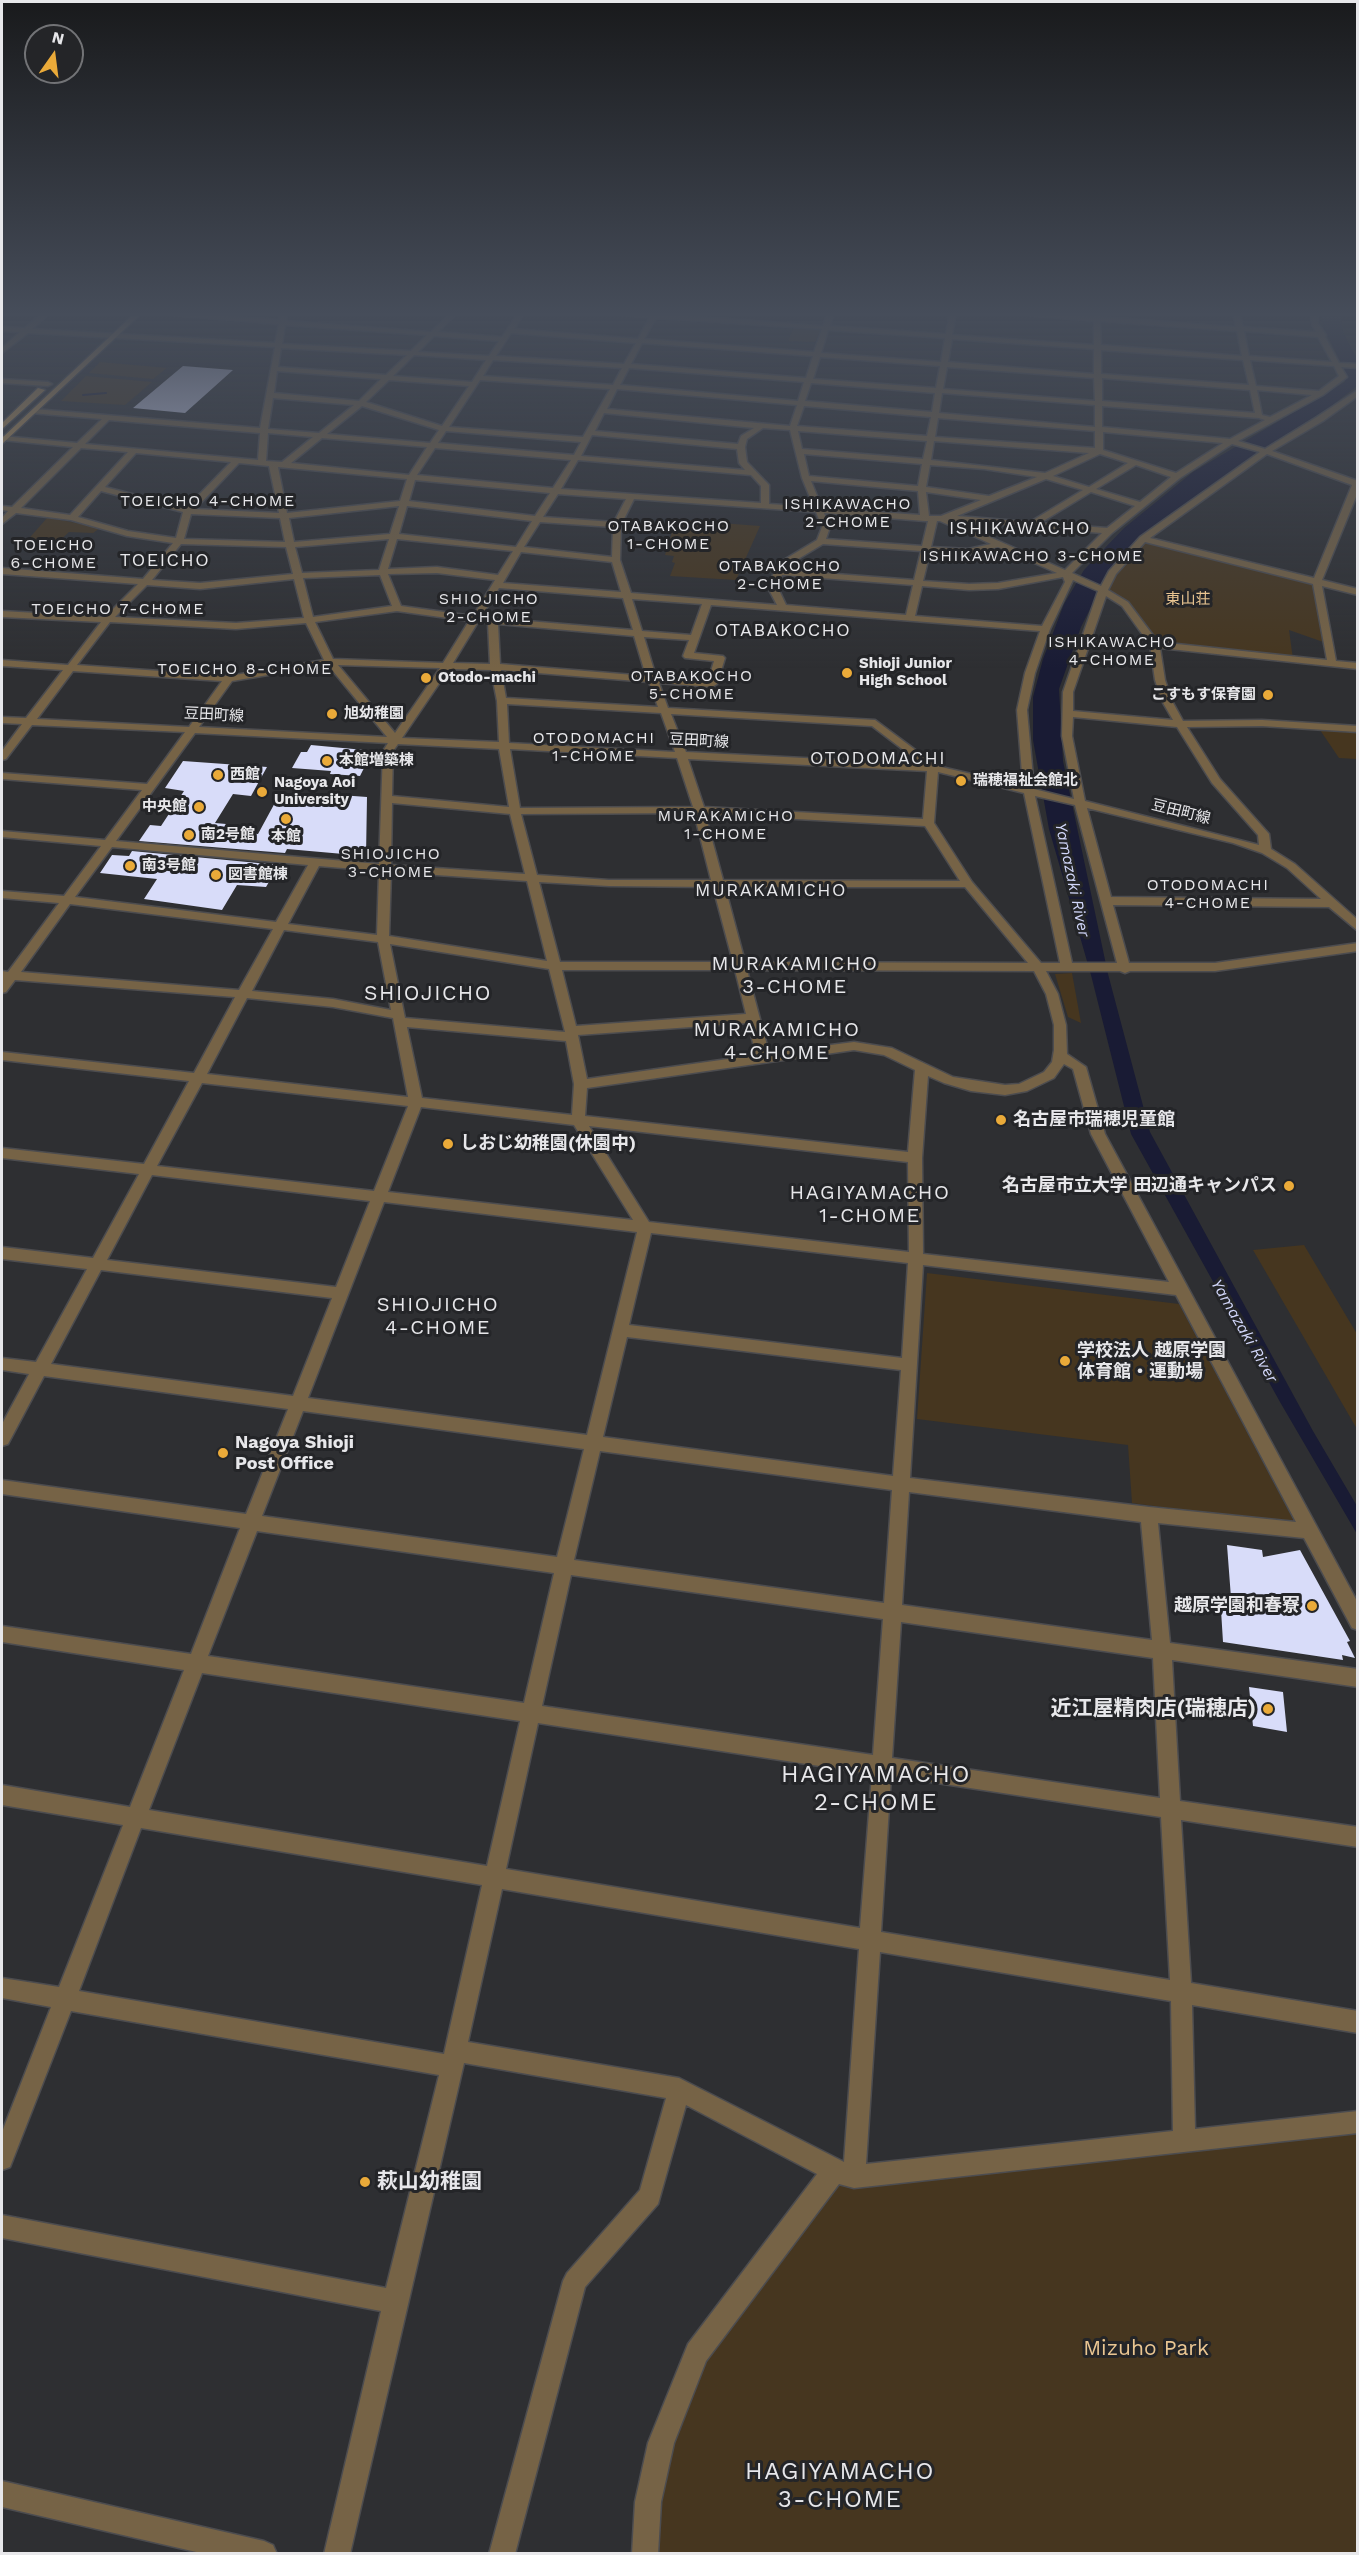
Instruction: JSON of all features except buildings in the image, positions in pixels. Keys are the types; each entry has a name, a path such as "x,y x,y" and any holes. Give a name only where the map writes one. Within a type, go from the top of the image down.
{"street":[{"path":"2,522 94,431"},
{"path":"262,463 264,431"},
{"path":"278,431 753,473"},
{"path":"285,465 326,431"},
{"path":"398,608 383,572 412,477 444,431"},
{"path":"486,431 741,447"},
{"path":"2,2159 416,1102 383,939 383,868 388,751 446,666 591,431"},
{"path":"754,431 744,438 741,447 743,463 765,484 765,506"},
{"path":"794,431 806,478 826,527 821,541"},
{"path":"834,431 1099,452 1178,476"},
{"path":"932,431 922,489 937,518 1101,589 1125,604 1155,645 1160,680 1167,701 1180,724 1216,781 1263,834 1266,851"},
{"path":"1099,431 1099,452"},
{"path":"1122,431 1234,442 1264,450 1357,484 1317,582 1332,663"},
{"path":"778,572 920,584 998,586 1066,574 1109,531 1140,505 1178,476 1251,431"},
{"path":"1122,968 1078,802 1067,713 1068,692 1101,589 1112,573 1143,539 1264,450 1295,431"},
{"path":"3,439 556,490 1109,531"},
{"path":"72,518 134,451"},
{"path":"798,451 984,467 1046,477 1140,505"},
{"path":"937,518 1046,477 1099,452"},
{"path":"2,757 107,620 144,583 179,541 188,511 237,461"},
{"path":"1032,524 1134,463"},
{"path":"273,464 309,620 330,662 395,740"},
{"path":"806,478 922,489 990,499"},
{"path":"99,488 188,511 285,516 403,503 537,519 616,525"},
{"path":"631,496 616,525 616,560 652,678 682,756 699,810 764,1059"},
{"path":"2,508 72,518 127,533 179,541 290,545 394,536 616,560"},
{"path":"910,618 937,518"},
{"path":"1143,539 1358,592"},
{"path":"783,608 774,588 778,572 785,563 821,541 968,552 999,544"},
{"path":"2,571 200,586 298,576 437,570 499,581 626,595 1045,629"},
{"path":"1066,574 1069,582 1045,629 1030,673 1022,710 1032,791 1070,968"},
{"path":"2,663 229,679 330,662 495,667 712,684 720,658 688,656 707,602"},
{"path":"2,614 237,626 309,620 398,608 493,621 694,638"},
{"path":"338,2553 564,1565 645,1228 578,1120 580,1084 571,1034 515,811 504,746 502,701 495,667 493,621"},
{"path":"1155,645 1358,666"},
{"path":"2,989 6,975 67,900 229,679"},
{"path":"502,701 875,723 933,768 928,823 968,884 1039,968 1052,994 1060,1025 1058,1063 1049,1075 1035,1084 1022,1088 1005,1090 960,1083 887,1051 873,1047 854,1046 580,1084"},
{"path":"1067,713 1180,724 1262,723 1358,729"},
{"name":"豆田町線","path":"2,720 933,768 1237,841 1266,851 1291,866 1358,927"},
{"path":"2,776 148,787"},
{"path":"385,799 515,811 699,810 928,823"},
{"path":"2,834 383,868 609,883 968,884"},
{"path":"2,1439 315,862"},
{"path":"2,894 383,939 554,966 1215,968 1358,947"},
{"path":"1106,901 1331,903"},
{"path":"6,975 333,1003 398,1018 571,1034 754,1018"},
{"path":"2,1056 915,1158"},
{"path":"1060,1056 1079,1067 1098,1134 1358,1622"},
{"path":"645,2553 648,2502 661,2443 697,2353 844,2174 870,1940 916,1260 915,1158 922,1068"},
{"path":"2,1153 1179,1289"},
{"path":"2,1253 341,1293"},
{"path":"621,1330 909,1365"},
{"path":"2,1364 901,1484 1149,1515 1311,1531"},
{"path":"2,1486 1358,1678"},
{"path":"1149,1515 1162,1650 1169,1810 1181,1993 1184,2139"},
{"path":"2,1634 1358,1837"},
{"path":"2,1795 1358,2022"},
{"path":"2,1988 453,2058 679,2089 844,2174 1358,2122"},
{"path":"502,2553 575,2281 650,2196 679,2089"},
{"path":"2,2227 394,2302"},
{"path":"2,2494 264,2553"}],"green space":[{"path":"47,518 100,528 93,533 69,532 54,546 25,543"},
{"path":"667,519 760,526 736,580 670,576 675,563 672,562 674,556 665,555 672,532 666,531"},
{"name":"東山荘","path":"1143,539 1317,582 1329,644 1289,630 1293,659 1155,645 1125,604 1099,588"},
{"path":"1320,730 1357,733 1357,759 1339,758"},
{"path":"1072,973 1081,1023 1068,1017 1055,974"},
{"path":"1304,1245 1357,1334 1357,1429 1253,1250"},
{"name":"学校法人 越原学園 体育館・運動場","path":"927,1273 1179,1304 1296,1525 1132,1503 1128,1445 917,1419"},
{"name":"Mizuho Park","path":"1357,2122 1357,2553 645,2554 697,2353 834,2171"}],"water":[{"name":"Yamazaki River","path":"1262,431 1291,431 1179,508 1129,548 1113,564 1081,627 1059,689 1063,761 1108,974 1150,1132 1313,1431 1357,1506 1357,1534 1280,1402 1131,1134 1091,975 1049,829 1033,740 1033,697 1043,659 1064,604 1084,570 1124,528 1193,472"}],"place":[{"name":"Shioji Junior High School","path":"847,673"},
{"name":"Otodo-machi","path":"426,678"},
{"name":"こすもす保育園","path":"1268,695"},
{"name":"旭幼稚園","path":"332,714"},
{"name":"本館増築棟","path":"327,761"},
{"name":"西館","path":"218,775"},
{"name":"瑞穂福祉会館北","path":"961,781"},
{"name":"Nagoya Aoi University","path":"262,792"},
{"name":"中央館","path":"199,807"},
{"name":"本館","path":"286,819"},
{"name":"南2号館","path":"189,835"},
{"name":"南3号館","path":"130,866"},
{"name":"図書館棟","path":"216,875"},
{"name":"名古屋市瑞穂児童館","path":"1001,1120"},
{"name":"しおじ幼稚園(休園中)","path":"448,1144"},
{"name":"名古屋市立大学 田辺通キャンパス","path":"1289,1186"},
{"name":"学校法人 越原学園 体育館・運動場","path":"1065,1361"},
{"name":"Nagoya Shioji Post Office","path":"223,1453"},
{"name":"越原学園和春寮","path":"1312,1606"},
{"name":"近江屋精肉店(瑞穂店)","path":"1268,1709"},
{"name":"萩山幼稚園","path":"365,2182"}],"district":[{"name":"TOEICHO 4-CHOME","path":"208,501"},
{"name":"ISHIKAWACHO 2-CHOME","path":"848,513"},
{"name":"ISHIKAWACHO","path":"1020,529"},
{"name":"OTABAKOCHO 1-CHOME","path":"669,535"},
{"name":"TOEICHO 6-CHOME","path":"54,554"},
{"name":"ISHIKAWACHO 3-CHOME","path":"1033,556"},
{"name":"TOEICHO","path":"165,561"},
{"name":"OTABAKOCHO 2-CHOME","path":"780,575"},
{"name":"SHIOJICHO 2-CHOME","path":"489,608"},
{"name":"TOEICHO 7-CHOME","path":"118,609"},
{"name":"OTABAKOCHO","path":"783,631"},
{"name":"ISHIKAWACHO 4-CHOME","path":"1112,651"},
{"name":"TOEICHO 8-CHOME","path":"245,669"},
{"name":"OTABAKOCHO 5-CHOME","path":"692,685"},
{"name":"OTODOMACHI 1-CHOME","path":"594,747"},
{"name":"OTODOMACHI","path":"878,759"},
{"name":"MURAKAMICHO 1-CHOME","path":"726,825"},
{"name":"SHIOJICHO 3-CHOME","path":"391,863"},
{"name":"MURAKAMICHO","path":"771,891"},
{"name":"OTODOMACHI 4-CHOME","path":"1208,894"},
{"name":"MURAKAMICHO 3-CHOME","path":"795,976"},
{"name":"SHIOJICHO","path":"428,994"},
{"name":"MURAKAMICHO 4-CHOME","path":"777,1042"},
{"name":"HAGIYAMACHO 1-CHOME","path":"870,1204"},
{"name":"SHIOJICHO 4-CHOME","path":"438,1316"},
{"name":"HAGIYAMACHO 2-CHOME","path":"876,1789"},
{"name":"HAGIYAMACHO 3-CHOME","path":"840,2486"}]}
